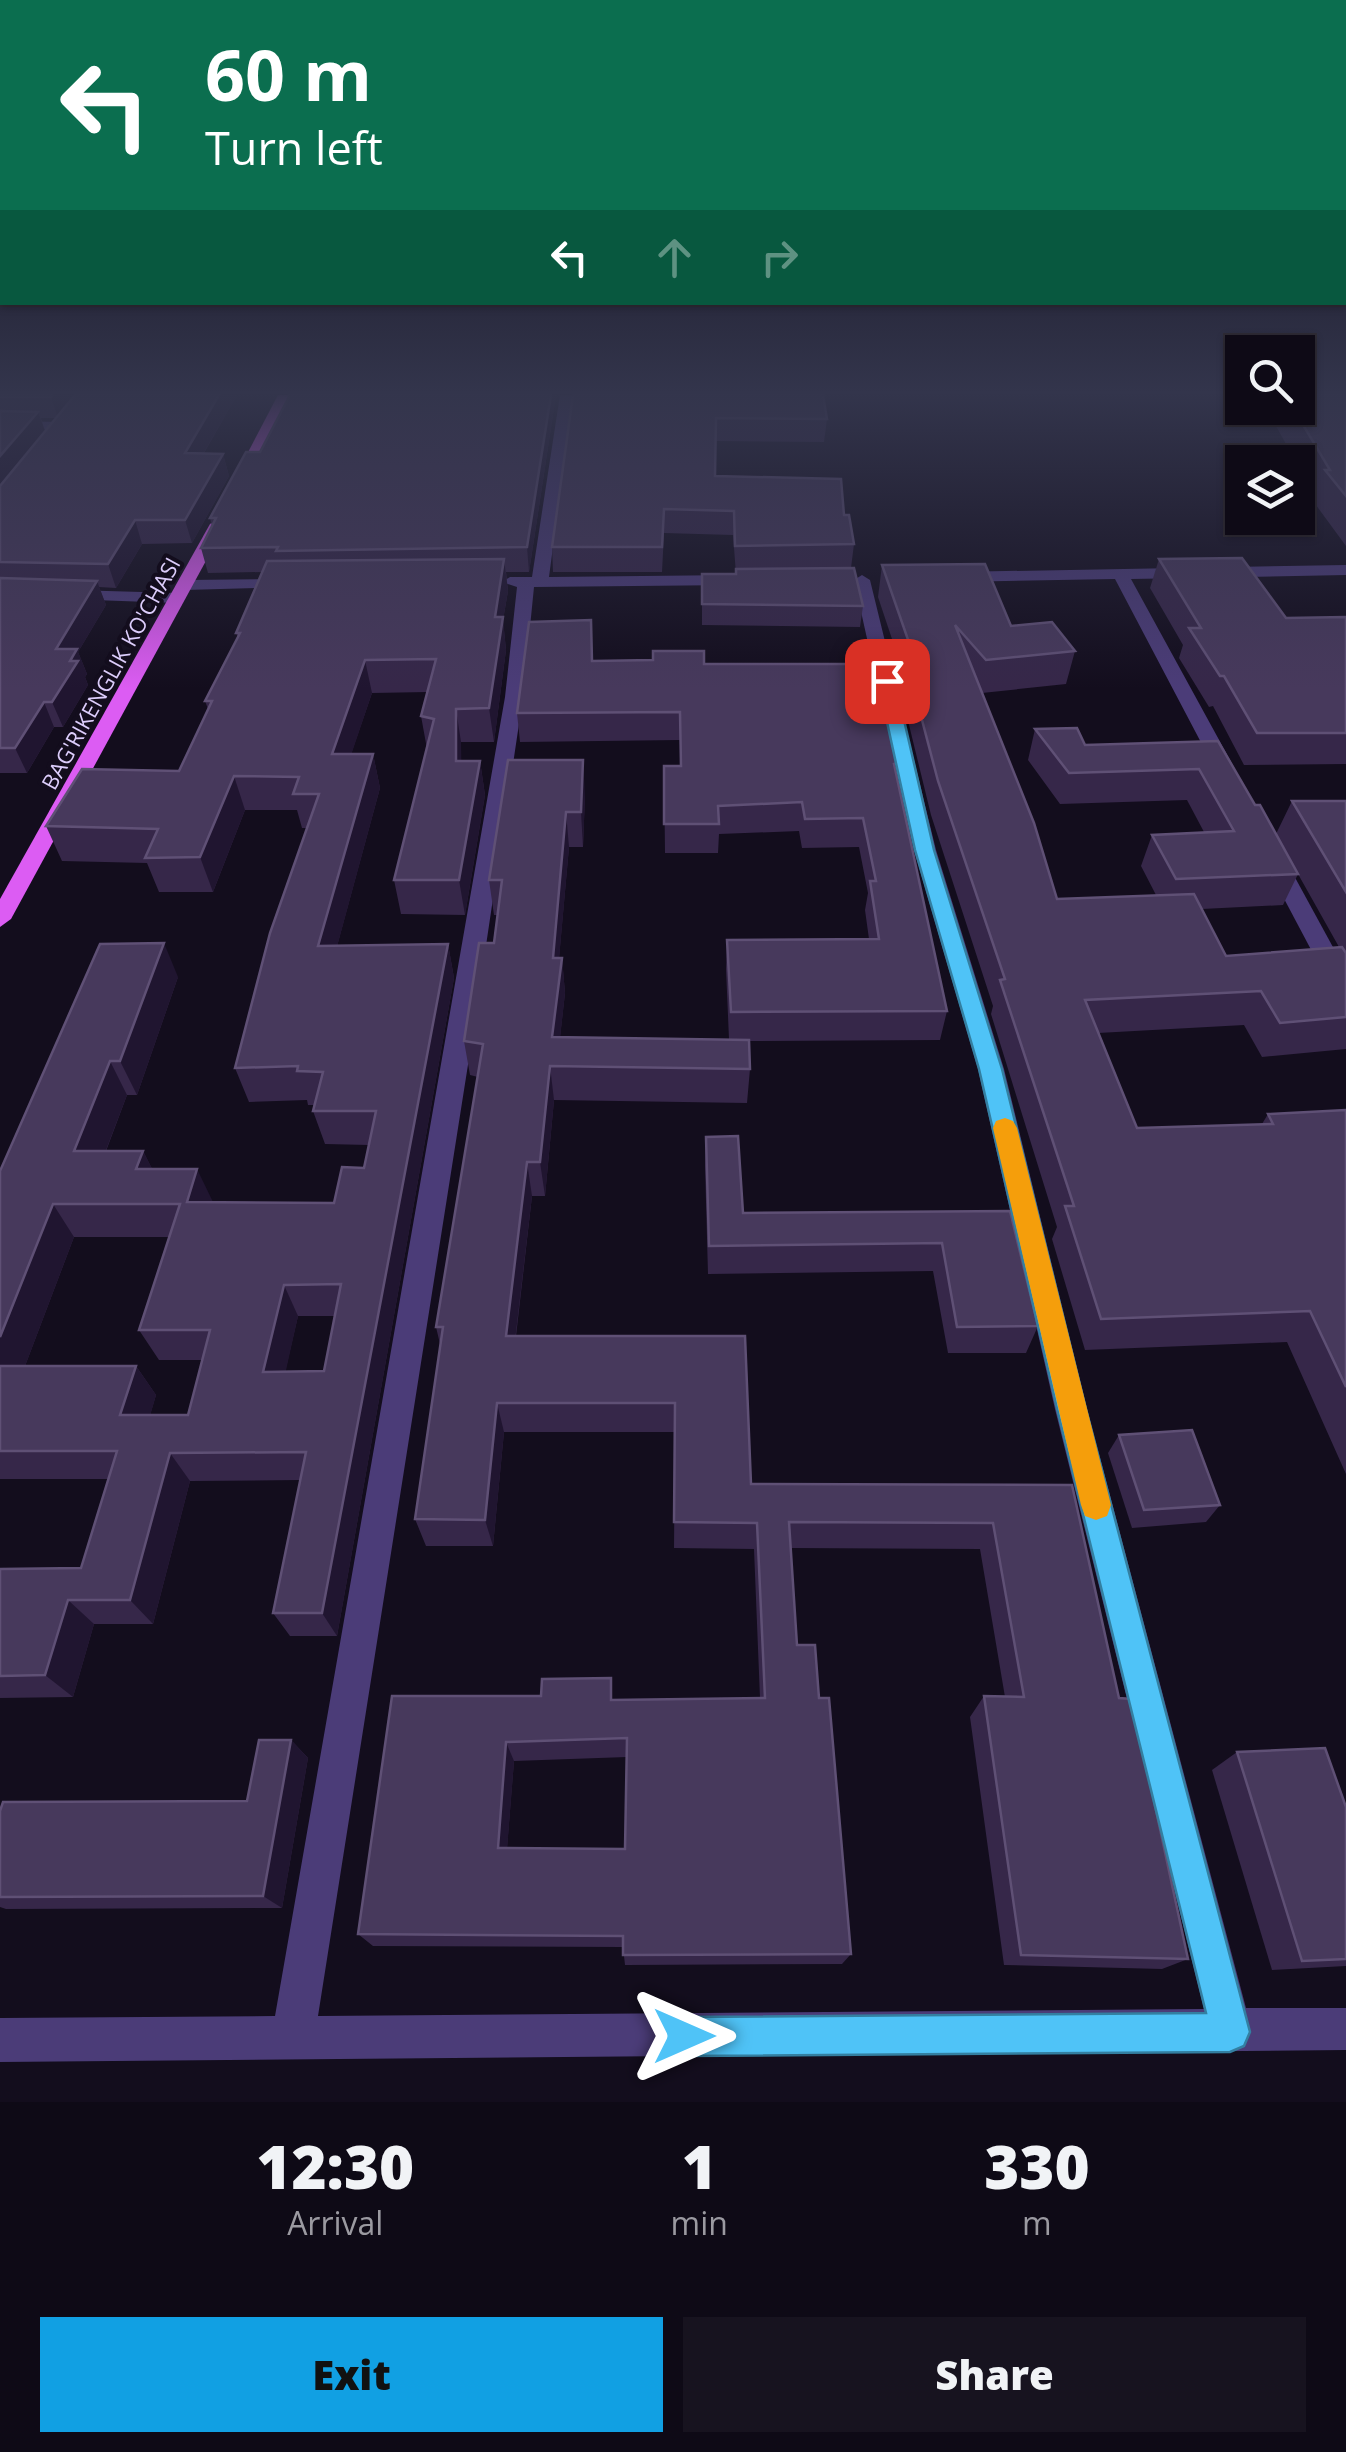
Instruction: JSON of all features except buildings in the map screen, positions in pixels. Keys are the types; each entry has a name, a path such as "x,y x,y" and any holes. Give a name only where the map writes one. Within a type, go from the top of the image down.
{"main road":[{"name":"BAG'RIKENGLIK KO'CHASI","path":"0,919 233,493"}],"street":[{"path":"293,2039 549,493"},
{"path":"942,578 1346,570"},
{"path":"1120,574 1233,783"},
{"path":"489,582 748,580"},
{"path":"860,580 924,850 991,1069 1071,1409 1230,2032"},
{"path":"59,594 300,584"},
{"path":"1261,836 1346,993"},
{"path":"0,2040 1346,2029"}],"slow traffic":[{"path":"1005,1128 1096,1505"}],"route":[{"path":"684,2036 1230,2032 1071,1409 991,1069 924,850 887,681"}]}
